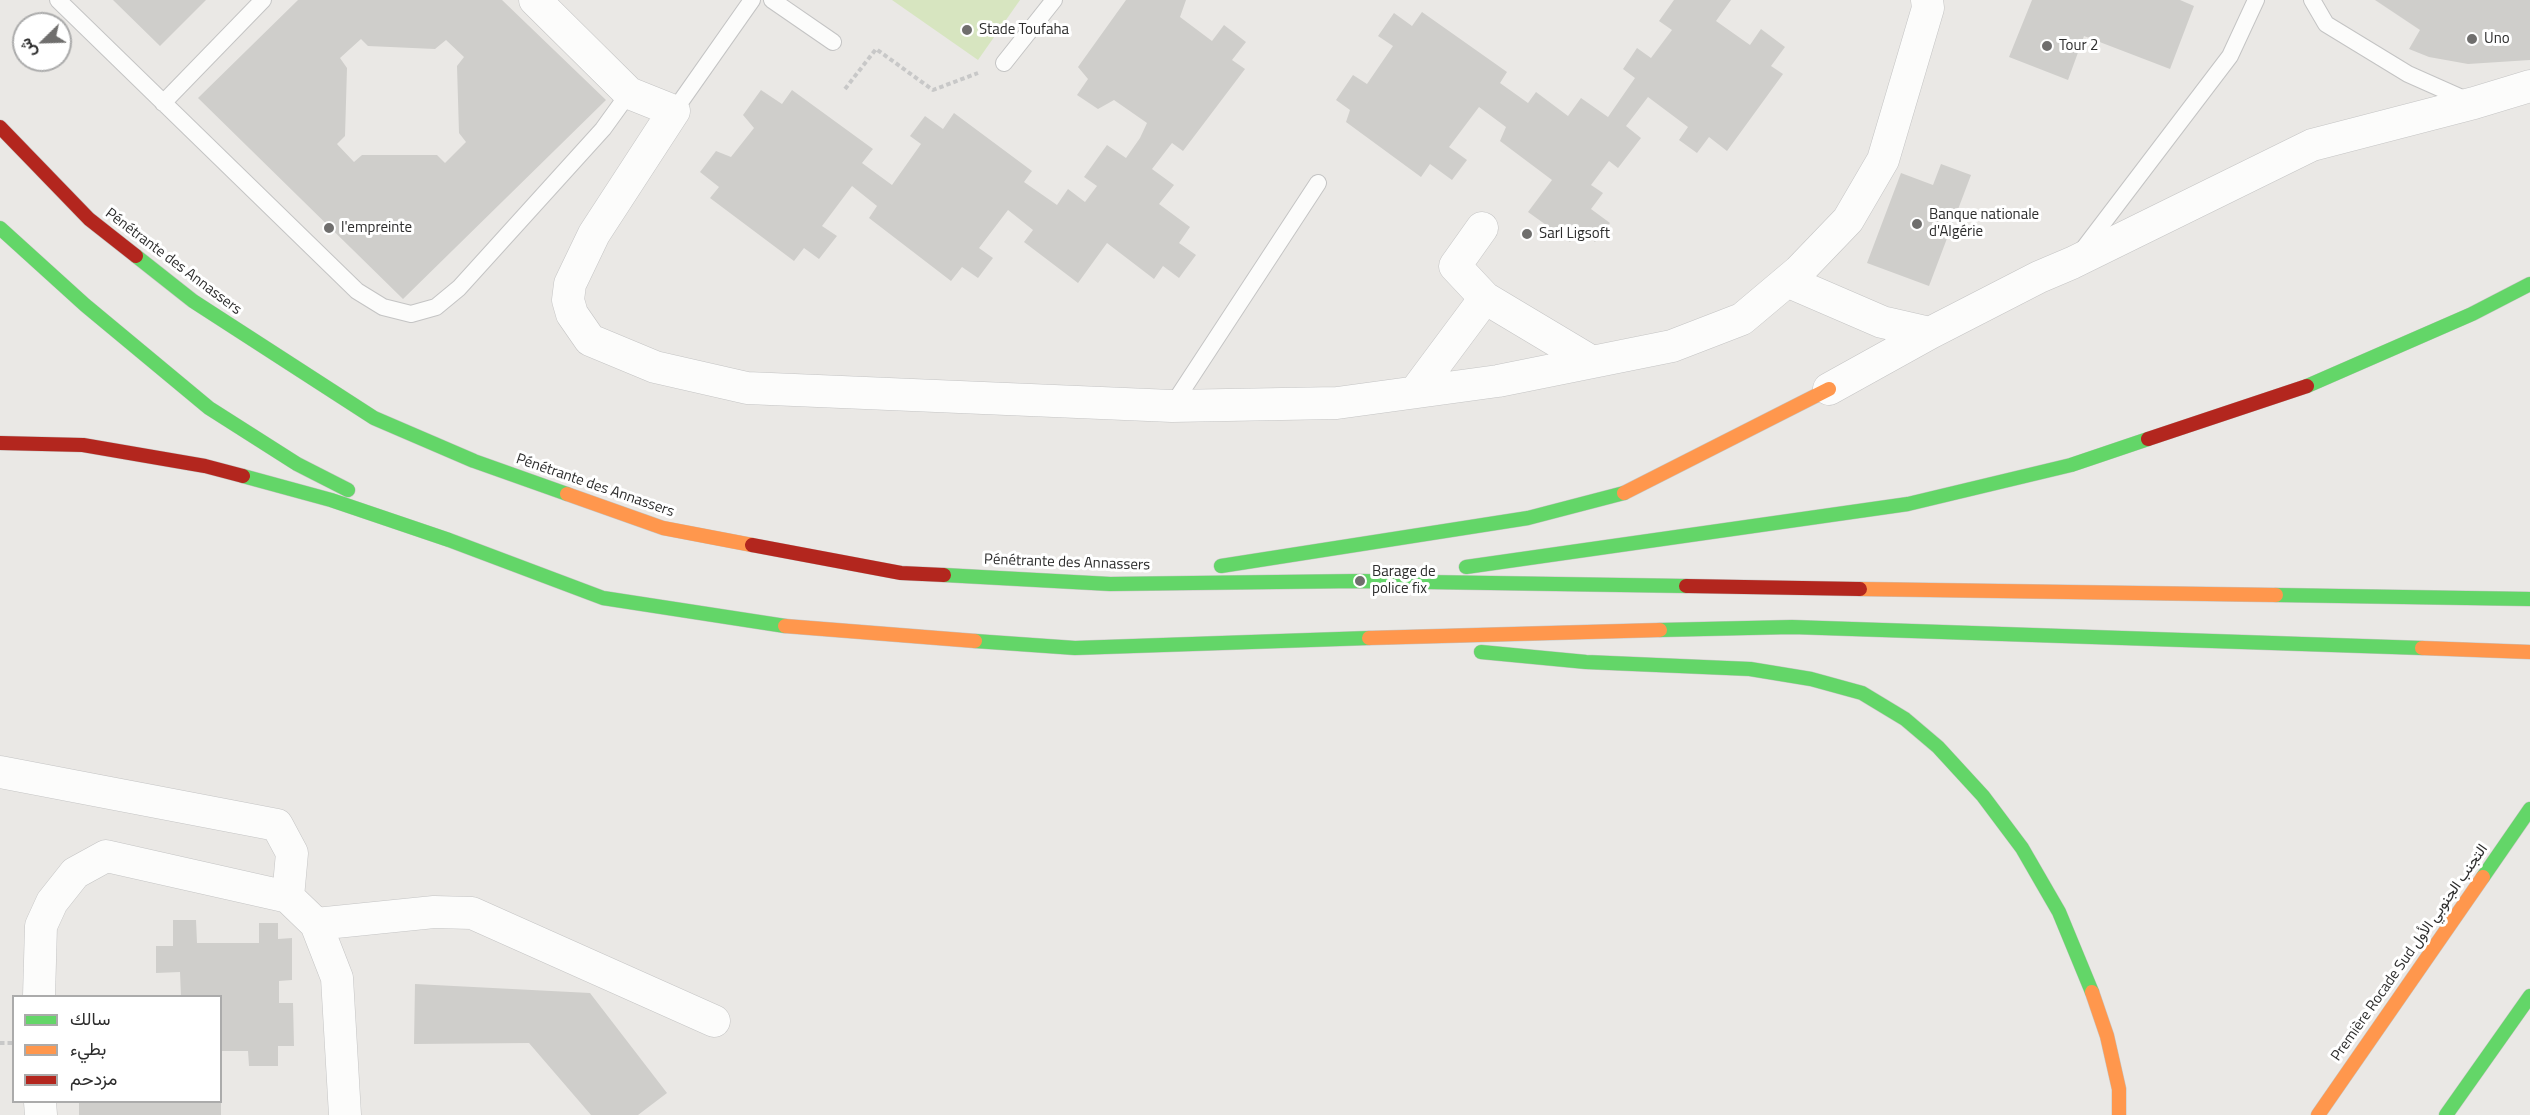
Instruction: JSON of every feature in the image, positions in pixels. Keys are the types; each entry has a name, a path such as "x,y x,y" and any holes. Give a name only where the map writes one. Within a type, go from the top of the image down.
{"highway":[{"name":"Pénétrante des Annassers","path":"0,127 89,219 194,301 374,418 474,461 663,528 901,573 1110,584 1360,581"},
{"path":"0,228 85,305 209,408 297,464 449,540"},
{"path":"1360,581 1908,504 2071,465 2319,382 2472,314 2530,284"},
{"path":"1110,584 1528,518 1629,492 1830,388"},
{"path":"0,443 83,445 205,466 331,500 449,540 603,598 803,629 1075,648 1419,636 1792,627 2530,652"},
{"path":"1360,581 2526,599"},
{"path":"1419,636 1464,650 1505,655 1586,662 1750,669 1801,678 1862,693 1905,719 1938,747 1983,796 2022,848 2059,912 2087,975 2107,1036 2119,1089 2119,1115"},
{"name":"Première Rocade Sud التجنب الجنوبي الأول","path":"2318,1115 2530,809"},
{"path":"2446,1115 2530,996"}],"street":[{"path":"535,0 629,93 674,111 594,234 570,284 568,300 572,314 590,340 655,367 747,388 1172,406 1337,403 1498,381 1672,346 1742,319 1787,281 1848,220 1883,160 1928,8 1927,0"},
{"path":"1830,388 2039,277 2312,145 2530,86"},
{"path":"1482,228 1455,266 1485,298 1592,362"},
{"path":"1787,281 1882,322 1930,333"},
{"path":"1415,392 1485,298"},
{"path":"0,772 277,825 292,853 288,897"},
{"path":"39,995 41,926 52,902 75,873 106,856 288,897 316,924 337,978 345,1115"},
{"path":"316,924 434,912 472,913 714,1021"}],"lane":[{"path":"58,0 357,291 383,307 411,314 436,307 459,288 603,129 629,93"},
{"path":"163,103 263,0"},
{"path":"674,111 752,0"},
{"path":"772,0 833,42"},
{"path":"1004,63 1054,0"},
{"path":"2072,263 2230,56 2256,0"},
{"path":"2313,0 2326,24 2408,74 2474,103"},
{"path":"1172,406 1318,183"}],"path":[{"path":"845,89 876,50 933,90 1004,63"}],"green space":[{"name":"Stade Toufaha","path":"892,0 1020,0 978,60"}],"building":[{"path":"113,0 206,0 160,46"},
{"path":"298,0 502,0 606,100 403,299 198,98","holes":["361,39 368,46 435,49 446,40 464,57 457,66 459,133 466,142 445,163 437,155 362,155 354,162 337,144 345,136 347,68 340,58"]},
{"path":"1126,0 1186,0 1180,17 1212,41 1224,25 1246,42 1232,60 1245,69 1183,151 1172,143 1152,169 1174,185 1159,204 1190,227 1179,243 1196,255 1179,278 1163,266 1154,279 1107,243 1078,283 1024,242 1033,230 1008,210 979,248 993,258 978,278 962,267 951,281 869,218 877,206 852,186 822,226 837,236 819,259 804,248 794,261 710,198 719,187 700,172 716,151 731,157 754,128 743,115 761,90 782,104 792,90 873,149 862,163 892,185 921,144 910,136 925,116 943,129 954,113 1032,171 1024,182 1057,205 1068,189 1085,202 1097,186 1084,177 1107,145 1126,158 1147,123 1114,100 1098,109 1077,95 1088,79 1078,67"},
{"path":"1674,0 1731,0 1716,21 1750,45 1761,29 1785,47 1771,66 1783,74 1727,151 1709,137 1697,153 1679,140 1688,127 1648,97 1626,126 1641,138 1618,168 1609,161 1591,185 1603,193 1591,209 1610,223 1595,242 1579,230 1570,242 1528,212 1552,180 1500,141 1506,127 1479,107 1449,147 1467,160 1452,180 1430,164 1421,177 1346,122 1350,110 1336,100 1353,75 1367,84 1393,46 1378,36 1394,13 1412,26 1422,12 1507,72 1500,83 1528,103 1536,92 1568,116 1581,98 1608,117 1635,78 1623,69 1637,48 1651,58 1672,30 1659,21"},
{"name":"Tour 2","path":"2032,0 2180,0 2194,6 2170,69 2084,36 2068,80 2009,57"},
{"name":"Uno","path":"2375,0 2530,0 2530,60 2468,64 2429,57 2409,49 2420,30"},
{"name":"Banque nationale d'Algérie","path":"1941,164 1971,175 1929,286 1867,263 1901,173 1933,185"},
{"path":"173,920 196,920 197,943 259,943 259,923 278,923 278,939 292,938 292,980 279,981 279,1003 293,1003 294,1046 278,1046 278,1066 249,1066 248,1051 222,1051 222,995 181,995 180,972 156,973 156,946 173,946"},
{"path":"415,984 590,993 667,1093 638,1115 591,1115 529,1043 414,1044"},
{"path":"79,1103 221,1103 221,1115 79,1115"}],"traffic: fast":[{"path":"0,228 85,305 209,408 297,464 348,490"},
{"path":"136,256 193,301 374,418 474,461 567,494"},
{"path":"2307,386 2472,314 2530,284"},
{"path":"1466,567 1908,504 2071,465 2148,439"},
{"path":"243,476 331,500 449,540 603,598 785,626"},
{"path":"1221,566 1528,518 1624,493"},
{"path":"944,575 1110,584 1360,581 1686,586"},
{"path":"2276,595 2530,599"},
{"path":"1660,630 1792,627 2422,648"},
{"path":"975,641 1075,648 1369,638"},
{"path":"1481,652 1586,662 1750,669 1811,679 1862,693 1905,719 1938,747 1983,796 2022,848 2059,912 2092,992"},
{"path":"2483,877 2530,809"},
{"path":"2446,1115 2530,996"}],"traffic: slow":[{"path":"1624,493 1829,389"},
{"path":"567,494 663,528 752,545"},
{"path":"1860,589 2276,595"},
{"path":"785,626 975,641"},
{"path":"1369,638 1660,630"},
{"path":"2422,648 2530,652"},
{"path":"2318,1115 2483,877"},
{"path":"2092,992 2107,1036 2119,1089 2119,1115"}],"traffic: jam":[{"path":"0,127 89,219 136,256"},
{"path":"2148,439 2307,386"},
{"path":"0,443 83,445 205,466 243,476"},
{"path":"752,545 901,573 944,575"},
{"path":"1686,586 1860,589"}],"place":[{"name":"Stade Toufaha","path":"967,30"},
{"name":"Uno","path":"2472,39"},
{"name":"Tour 2","path":"2047,46"},
{"name":"Banque nationale d'Algérie","path":"1917,224"},
{"name":"l'empreinte","path":"329,228"},
{"name":"Sarl Ligsoft","path":"1527,234"},
{"name":"Barage de police fix","path":"1360,581"}]}
